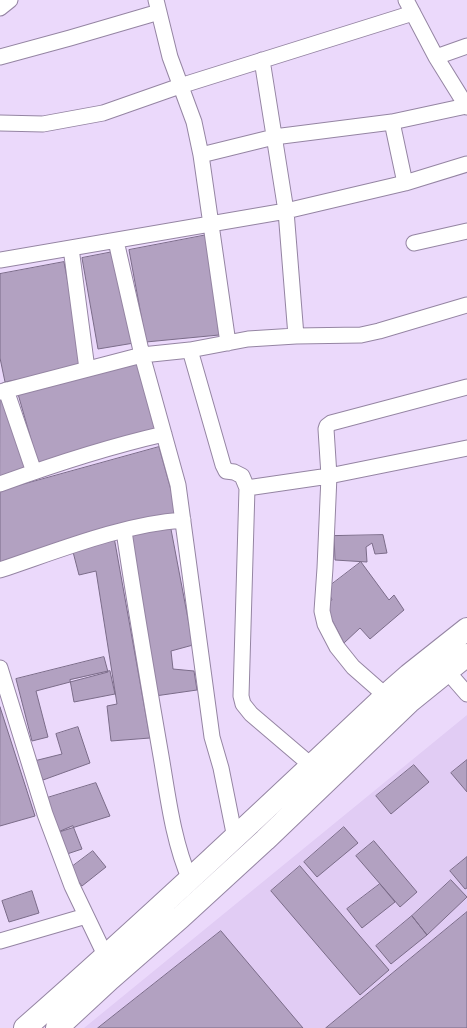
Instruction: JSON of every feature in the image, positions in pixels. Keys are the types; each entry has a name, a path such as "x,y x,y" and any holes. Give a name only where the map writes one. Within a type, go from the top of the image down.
{"main road":[{"path":"57,1028 259,846 409,702 416,683 467,629"},
{"path":"25,1028 106,957 190,880 386,696 447,670 467,655"}],"street":[{"path":"0,57 70,38 158,6 170,57 194,122 201,155 228,343"},
{"path":"0,123 43,124 103,113 180,86 262,60 409,7 436,57 467,107 392,122 274,137 201,155"},
{"path":"436,57 467,46"},
{"path":"262,60 286,211 296,336"},
{"path":"392,122 404,184"},
{"path":"0,260 286,211 404,184 467,164"},
{"path":"414,243 467,231"},
{"path":"116,240 142,355 178,485 212,737 221,768 235,838"},
{"path":"71,248 87,369"},
{"path":"34,472 3,391 142,355 190,350 248,339 296,336 360,335 379,332 467,305"},
{"path":"190,350 223,465 226,471 234,472 242,476 247,488 241,696 243,704 251,714 312,766"},
{"path":"386,696 353,667 337,647 323,618 322,605 329,476 326,429 327,426 331,424 467,387"},
{"path":"0,484 62,461 164,434"},
{"path":"247,488 329,476 467,448"},
{"path":"0,570 124,531 163,522 183,520"},
{"path":"124,531 141,642 170,807 180,856 190,880"},
{"path":"0,668 3,691 72,886 106,957"},
{"path":"447,670 467,694"},
{"path":"0,941 86,916"}],"shaded area":[{"path":"467,715 467,1028 84,1028"}],"building":[{"path":"207,235 219,335 146,342 129,250"},
{"path":"118,251 134,343 98,349 82,258"},
{"path":"64,262 84,367 5,382 0,358 0,274"},
{"path":"139,360 158,430 38,464 18,394"},
{"path":"0,394 27,468 0,476"},
{"path":"159,447 178,515 0,564 0,491"},
{"path":"170,524 193,645 171,651 173,669 194,671 197,690 155,696 128,533"},
{"path":"383,535 387,553 375,554 372,543 366,547 367,562 335,560 334,536"},
{"path":"114,537 150,738 111,741 107,706 117,704 96,571 79,575 72,548"},
{"path":"361,562 389,600 394,595 404,610 370,639 360,628 344,643 323,603 332,600 327,588"},
{"path":"104,657 108,672 36,691 48,737 32,741 16,679"},
{"path":"110,671 115,694 74,702 70,680"},
{"path":"0,707 35,816 0,826"},
{"path":"78,727 90,763 43,780 34,761 62,754 56,734"},
{"path":"467,760 467,792 451,773"},
{"path":"414,765 429,782 391,814 376,796"},
{"path":"96,783 110,816 59,832 47,798"},
{"path":"73,826 82,849 67,854 59,832"},
{"path":"344,827 358,843 317,877 304,862"},
{"path":"374,841 417,892 400,907 356,856"},
{"path":"93,851 106,867 82,886 69,869"},
{"path":"467,857 467,888 465,889 450,871"},
{"path":"300,866 389,970 360,995 271,891"},
{"path":"451,880 467,897 427,935 412,916"},
{"path":"380,884 395,902 362,928 347,909"},
{"path":"32,891 39,913 9,922 2,901"},
{"path":"467,912 467,1028 326,1028"},
{"path":"412,916 427,935 391,964 376,946"},
{"path":"221,931 303,1028 98,1028"}]}
